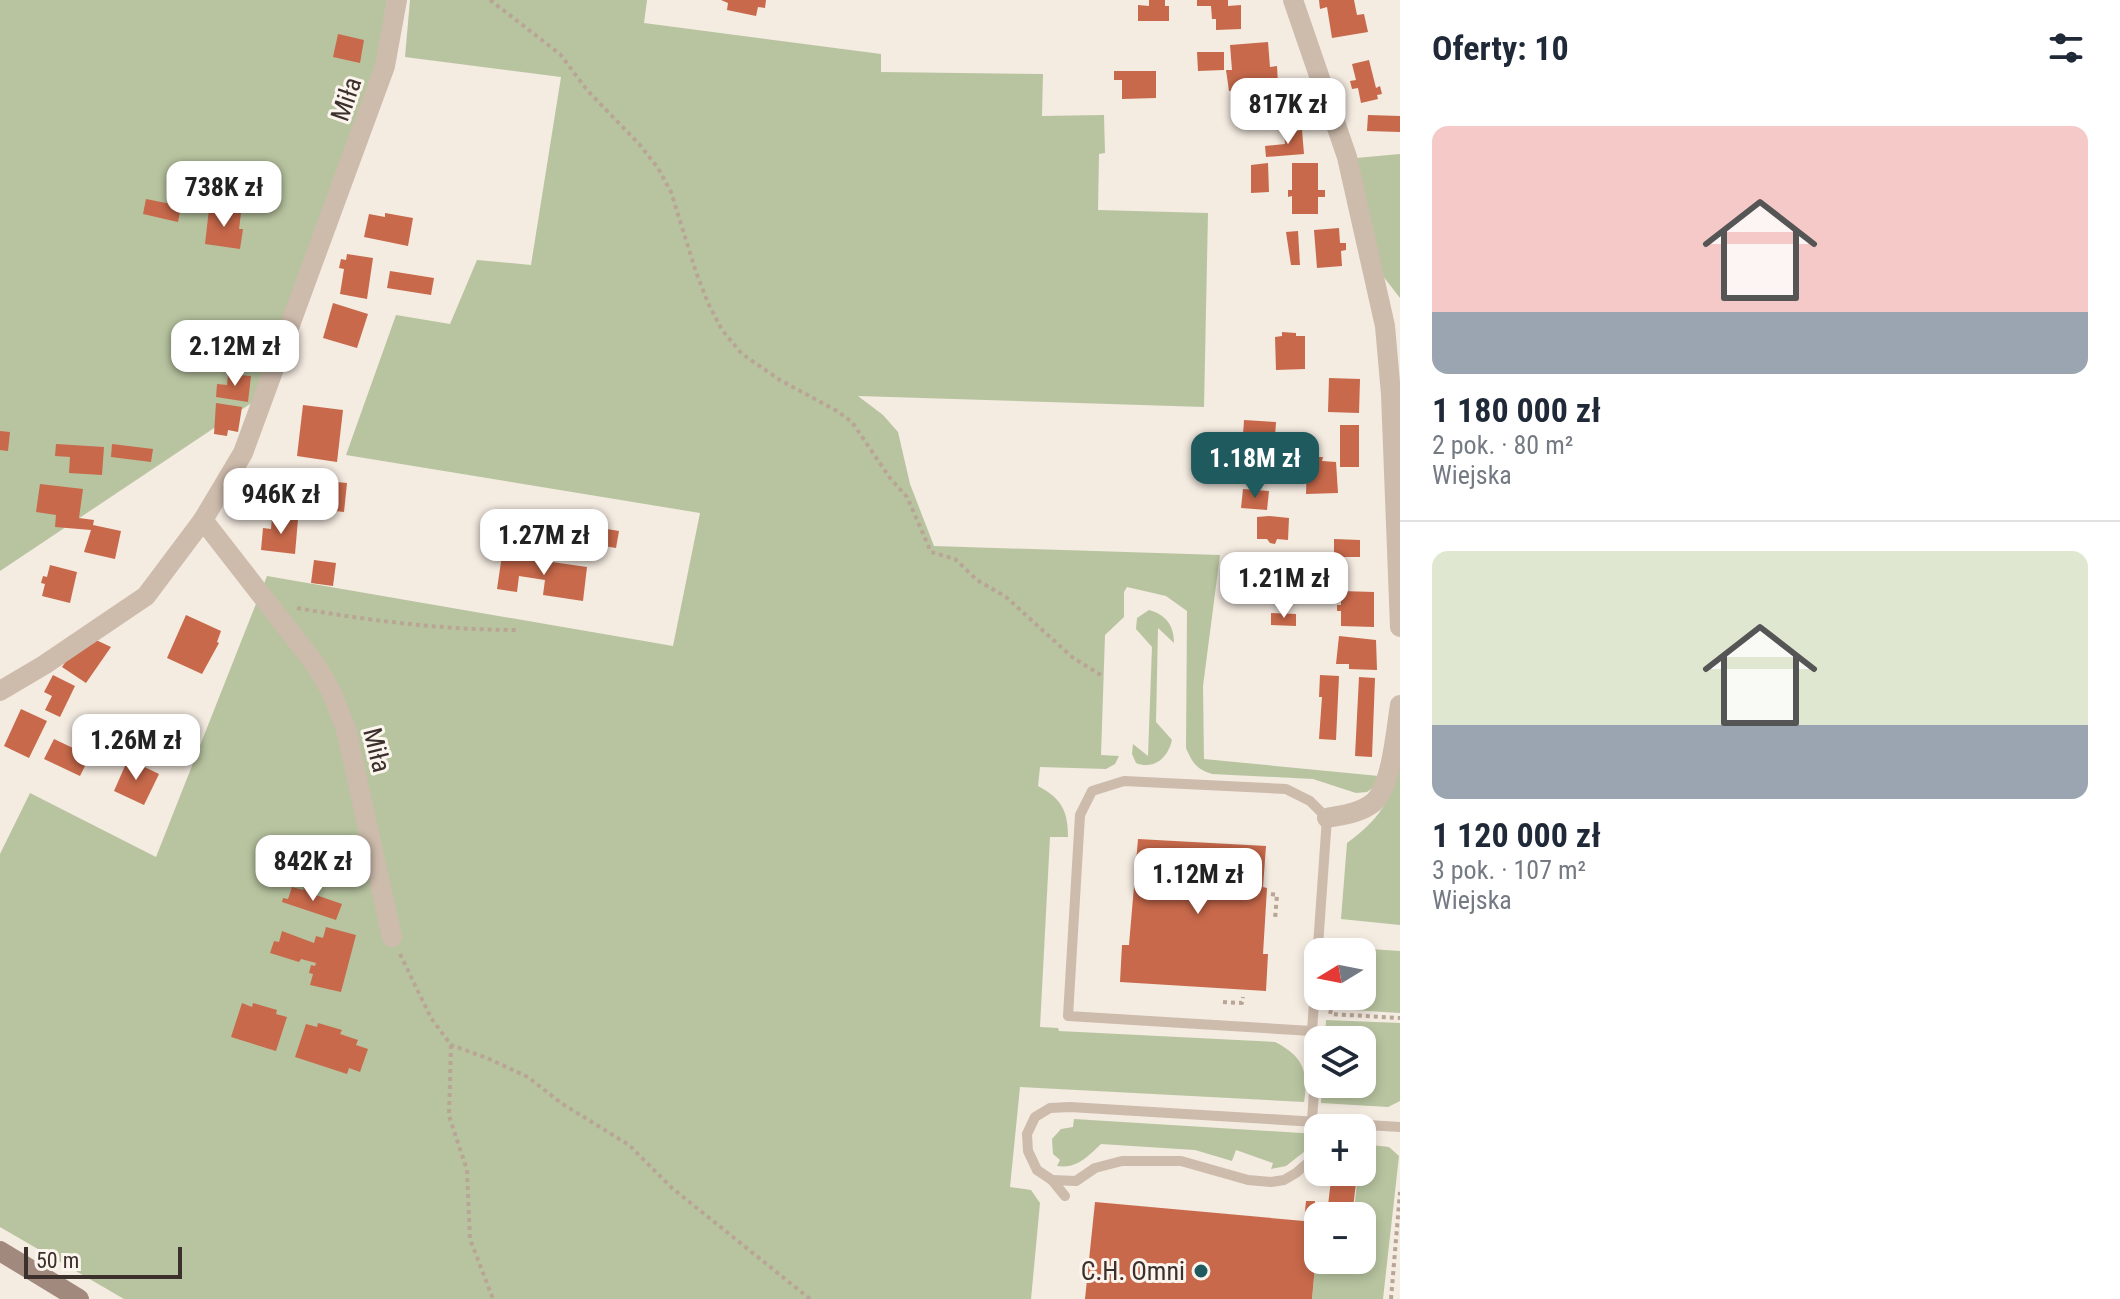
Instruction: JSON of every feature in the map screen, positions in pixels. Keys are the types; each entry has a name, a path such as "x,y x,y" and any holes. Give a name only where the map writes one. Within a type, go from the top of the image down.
{"street":[{"name":"Miła","path":"0,691 146,596 203,520 243,453 385,66 397,0"},
{"path":"1293,0 1347,157 1393,327 1391,394 1400,627"},
{"name":"Miła","path":"203,520 315,664 332,693 346,729 392,937"},
{"path":"1327,818 1357,812 1375,801 1388,772 1400,705"},
{"path":"0,1251 79,1299"}],"lane":[{"path":"1304,1031 1068,1016 1080,815 1092,791 1124,781 1286,789 1310,801 1327,818 1312,1026"},
{"path":"1065,1196 1052,1180 1037,1170 1028,1151 1027,1134 1035,1117 1050,1108 1304,1121"},
{"path":"1376,1127 1400,1127"},
{"path":"1052,1180 1076,1181 1095,1168 1122,1161 1181,1161 1248,1180 1271,1182 1284,1180 1304,1166"}],"path":[{"path":"490,0 560,54 587,90 658,168 671,192 708,303 722,330 742,354 852,422 890,478 907,497 931,552 955,559 977,580 1006,597 1072,657 1104,677"},
{"path":"267,603 376,622 454,630 519,630"},
{"path":"1271,894 1277,895 1275,919"},
{"path":"392,937 431,1018 451,1045 528,1077 561,1103 629,1145 672,1188 810,1299"},
{"path":"1223,1002 1242,1003 1243,997"},
{"path":"1330,1014 1400,1018"},
{"path":"451,1045 449,1116 467,1170 470,1239 493,1299"},
{"path":"1391,1299 1400,1192"}],"green space":[{"path":"0,0 387,0 378,59 271,390 0,571"},
{"path":"410,0 647,0 644,23 881,54 881,72 1043,74 1042,116 1104,115 1105,153 1099,154 1098,210 1208,213 1204,407 858,396 883,415 898,432 910,484 934,546 1220,555 1203,686 1204,759 1379,776 1374,787 1367,792 1356,793 1313,779 1212,774 1198,767 1186,748 1187,611 1166,596 1127,587 1124,592 1124,617 1105,635 1101,755 1119,756 1115,764 1106,769 1040,767 1038,786 1062,807 1068,837 1050,837 1040,1027 1058,1028 1059,1031 1275,1042 1292,1053 1302,1066 1304,1102 1020,1087 1010,1187 1031,1190 1040,1203 1031,1299 124,1299 0,1227 0,854 30,793 156,857 267,576 673,646 700,513 346,455 396,315 450,324 477,260 531,265 561,77 405,57"},
{"path":"1400,154 1400,298 1383,276 1356,158"},
{"path":"1149,610 1168,622 1174,637 1174,643 1158,628 1156,722 1172,740 1164,757 1154,764 1143,765 1136,763 1132,754 1133,744 1148,756 1152,647 1136,629 1137,618"},
{"path":"1400,761 1400,925 1341,919 1347,843 1368,826 1382,808 1393,787"},
{"path":"1376,949 1400,951 1400,1013 1352,1010 1376,1010"},
{"path":"1326,1020 1400,1023 1400,1101 1388,1107 1321,1103 1321,1098 1376,1098 1376,1026 1326,1026"},
{"path":"1074,1119 1304,1133 1304,1152 1286,1166 1271,1169 1273,1163 1236,1150 1232,1161 1195,1150 1101,1144 1076,1164 1057,1166 1060,1160 1053,1154 1052,1139 1061,1129 1073,1127"},
{"path":"1376,1146 1389,1147 1399,1156 1383,1299 1312,1299 1314,1274 1376,1274 1376,1202 1355,1202 1357,1186 1376,1186"}],"building":[{"path":"721,0 766,0 765,8 758,7 756,16 727,10 728,3"},
{"path":"1149,0 1165,0 1165,6 1169,6 1169,21 1138,21 1138,5 1149,6"},
{"path":"1197,0 1228,0 1228,6 1241,5 1241,29 1216,30 1211,6 1197,6"},
{"path":"1319,0 1354,0 1357,15 1364,14 1368,32 1332,38 1327,7 1320,9"},
{"path":"338,34 364,40 360,63 333,57"},
{"path":"1268,42 1270,67 1277,66 1278,84 1229,91 1226,70 1232,70 1230,45"},
{"path":"1197,52 1224,52 1224,70 1198,71"},
{"path":"1369,60 1376,88 1380,86 1382,94 1377,95 1378,99 1361,103 1358,88 1352,89 1350,81 1356,80 1352,64"},
{"path":"1114,71 1156,71 1156,98 1122,99 1122,80 1114,80"},
{"path":"1368,115 1400,116 1400,132 1367,131"},
{"path":"1302,130 1304,154 1266,157 1265,146 1285,144 1284,132"},
{"path":"1268,163 1269,192 1251,193 1251,165"},
{"path":"1292,163 1318,163 1318,190 1325,190 1325,197 1318,197 1318,214 1292,214 1292,196 1288,197 1288,190 1292,190"},
{"path":"146,199 181,206 178,222 143,214"},
{"path":"209,209 241,213 239,229 243,229 240,249 205,244"},
{"path":"385,213 413,218 408,246 364,237 369,214 385,217"},
{"path":"1339,228 1340,243 1346,243 1346,250 1341,251 1342,266 1317,268 1314,230"},
{"path":"1298,231 1300,265 1291,265 1286,232"},
{"path":"347,254 373,258 367,299 340,294 344,269 339,268 341,259 346,260"},
{"path":"390,271 434,278 431,295 387,288"},
{"path":"333,303 368,314 357,348 323,338"},
{"path":"1282,332 1305,336 1305,369 1276,370 1275,337 1282,336"},
{"path":"228,374 251,376 248,402 216,397 217,384 227,385"},
{"path":"1329,378 1360,379 1359,413 1328,412"},
{"path":"216,403 242,407 238,432 228,430 227,436 214,434"},
{"path":"303,405 343,410 337,462 297,456"},
{"path":"1244,420 1276,422 1274,452 1242,450"},
{"path":"1340,425 1359,425 1359,467 1340,467"},
{"path":"0,431 10,432 8,451 0,450"},
{"path":"56,444 104,447 102,475 69,473 70,457 55,456"},
{"path":"112,444 153,449 151,462 111,457"},
{"path":"1307,457 1323,457 1322,461 1336,462 1338,493 1306,494"},
{"path":"306,479 347,483 344,512 317,509 318,497 302,495"},
{"path":"40,484 83,489 79,518 94,520 93,525 121,531 115,559 84,552 91,530 55,527 56,515 36,512"},
{"path":"1243,489 1269,491 1267,510 1241,508"},
{"path":"272,517 298,519 295,554 261,550 263,528 271,529"},
{"path":"1257,517 1289,518 1288,540 1277,539 1275,544 1267,539 1257,539"},
{"path":"589,526 619,531 616,548 586,543"},
{"path":"1334,539 1360,540 1360,557 1334,557"},
{"path":"502,555 587,567 583,601 543,595 545,580 519,576 517,592 497,589"},
{"path":"314,560 336,563 333,586 311,583"},
{"path":"50,565 77,572 70,603 42,596 45,584 41,583 43,576 47,577"},
{"path":"1341,591 1374,592 1374,627 1341,626 1341,611 1337,611 1337,605 1341,605"},
{"path":"1271,613 1296,614 1296,626 1271,625"},
{"path":"186,615 221,631 219,643 202,674 167,658"},
{"path":"1339,636 1376,640 1377,670 1349,669 1349,664 1336,664"},
{"path":"94,639 111,647 86,683 62,667 71,654"},
{"path":"53,675 75,686 60,717 45,710 52,696 44,692"},
{"path":"1320,675 1339,676 1336,740 1319,739"},
{"path":"1359,677 1375,678 1372,757 1355,756"},
{"path":"21,709 47,721 29,758 4,746"},
{"path":"167,733 190,745 182,760 159,748"},
{"path":"54,739 90,756 80,776 44,759"},
{"path":"128,759 159,774 144,805 114,791"},
{"path":"1138,839 1266,846 1263,954 1268,954 1266,991 1120,982 1122,945 1129,945"},
{"path":"305,885 311,888 310,893 342,904 336,920 282,902 283,898 288,899 292,887 303,890"},
{"path":"326,927 356,935 341,992 310,985 313,974 309,973 311,965 315,966 316,963 301,959 299,962 270,953 274,941 279,942 282,931 314,943 316,936 323,938"},
{"path":"242,1003 277,1010 276,1014 287,1017 276,1051 231,1037"},
{"path":"318,1023 342,1030 340,1034 358,1040 356,1045 368,1049 360,1072 349,1068 347,1074 295,1057 306,1024 317,1027"},
{"path":"1330,1186 1356,1186 1354,1202 1328,1202"},
{"name":"C.H. Omni","path":"1095,1202 1304,1221 1304,1274 1314,1274 1312,1299 1085,1299"}],"place":[{"name":"C.H. Omni","path":"1201,1271"}]}
